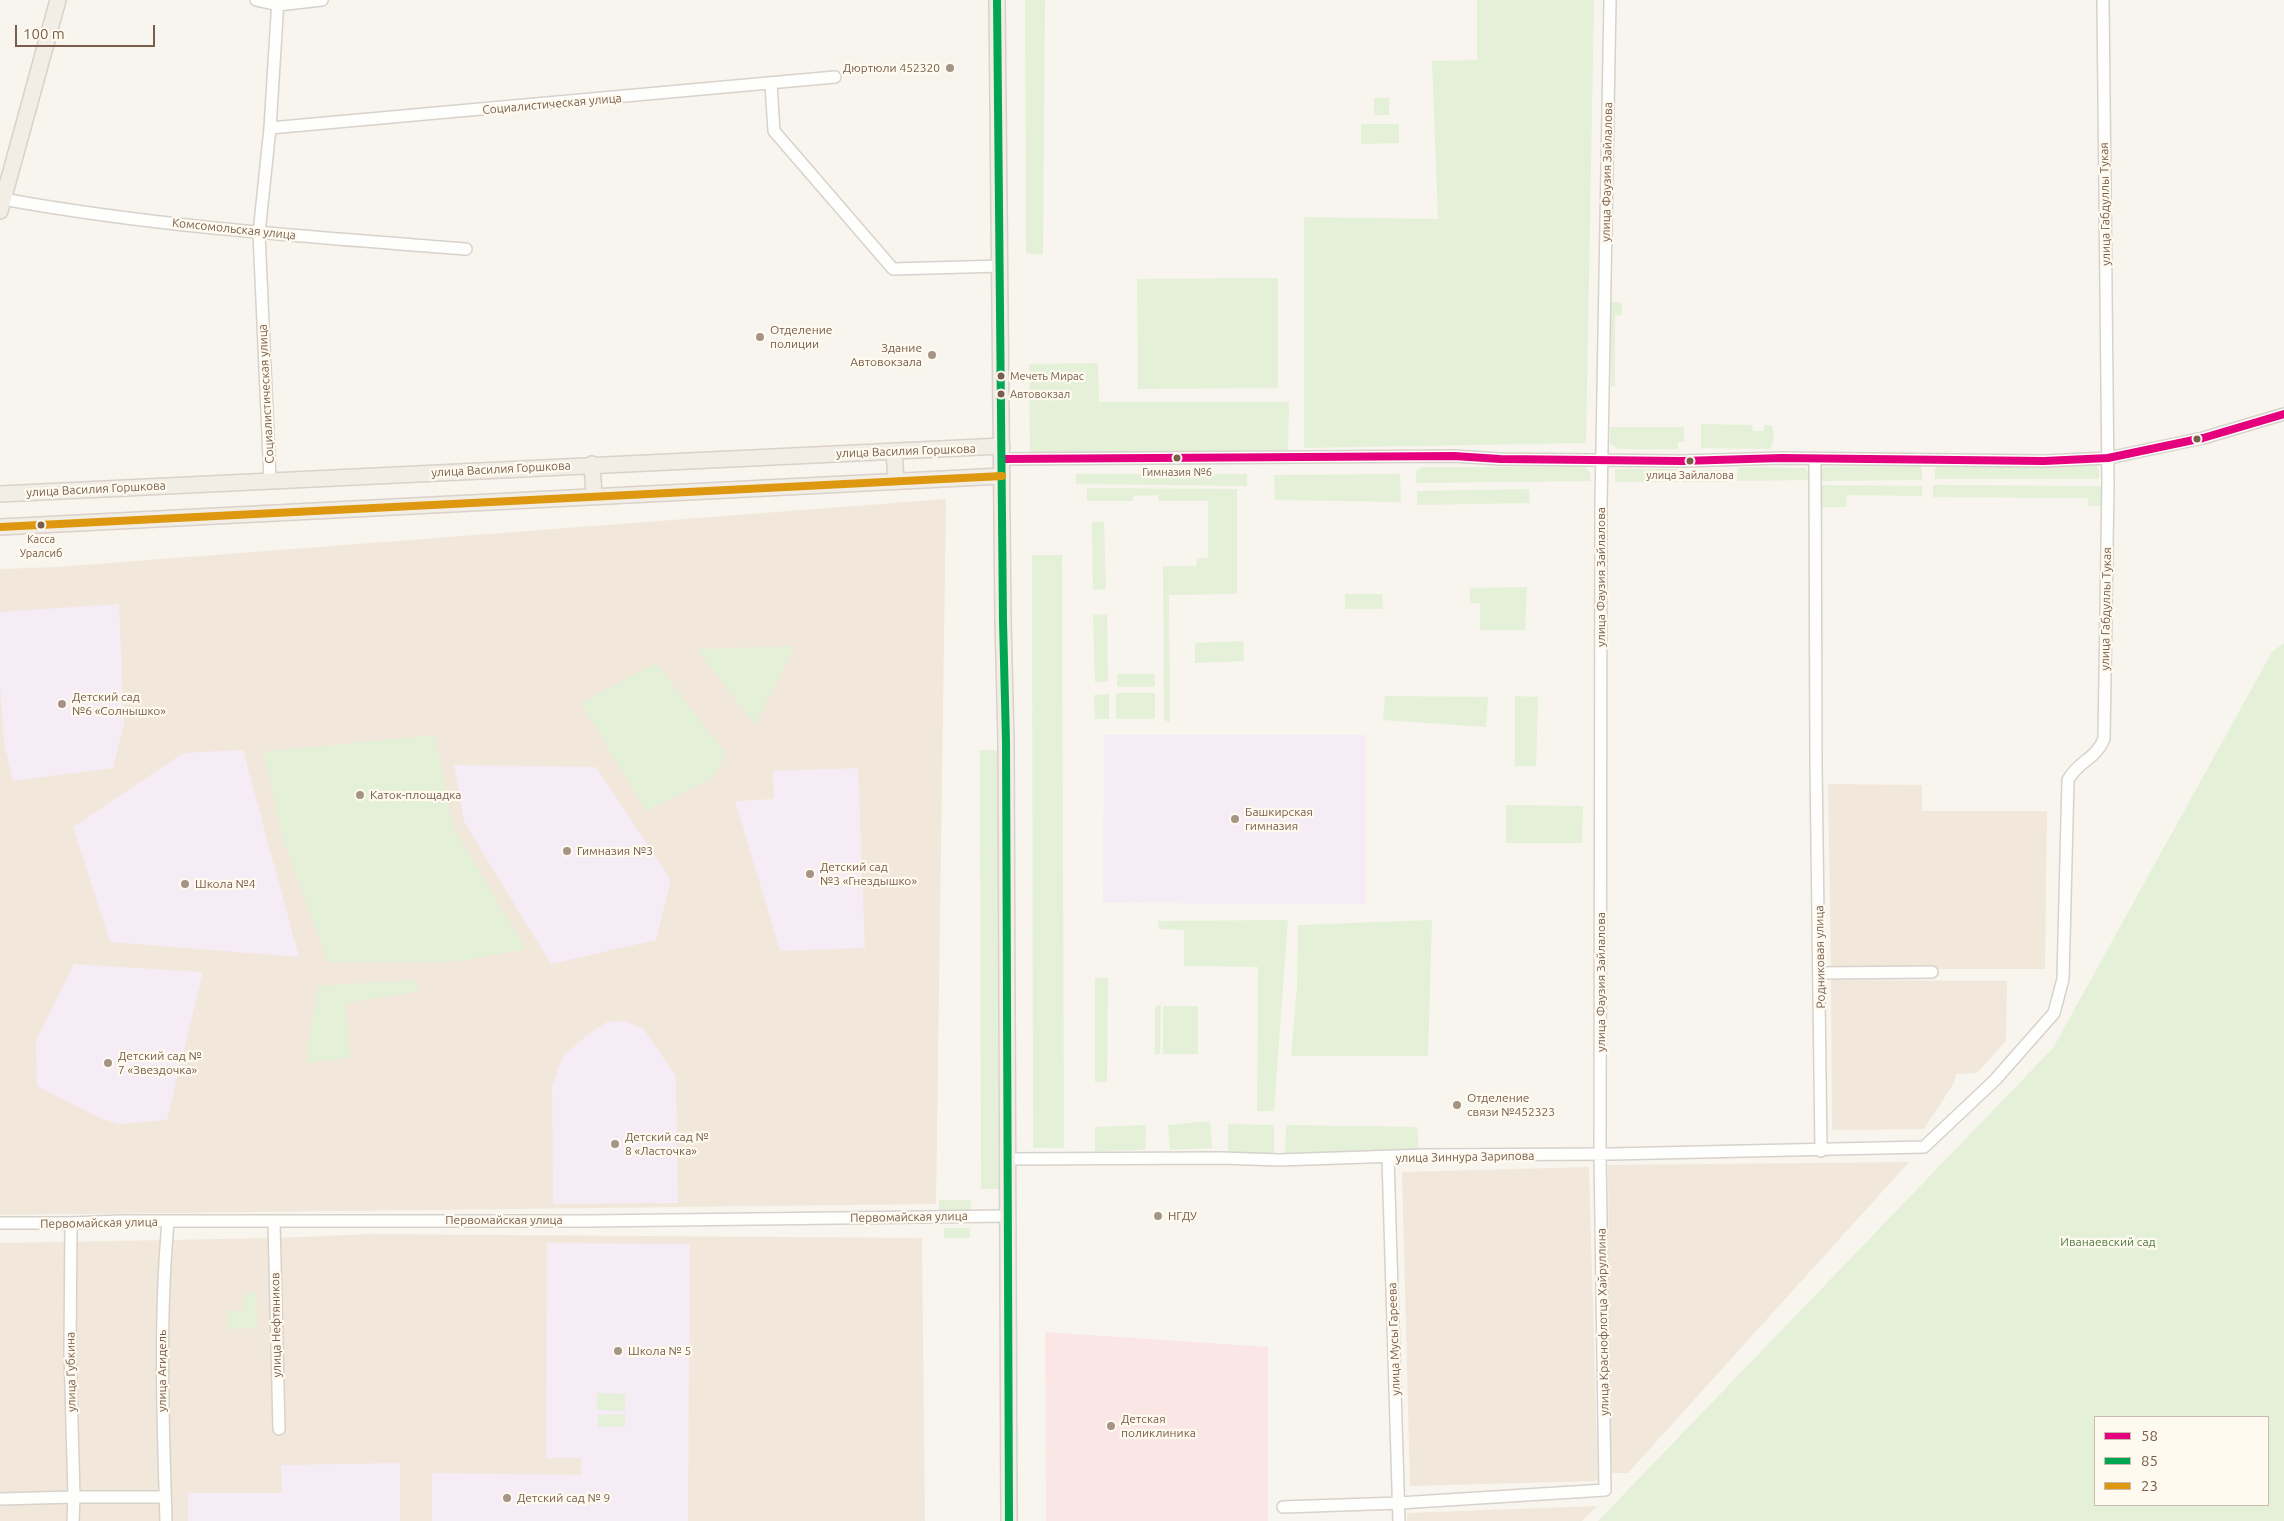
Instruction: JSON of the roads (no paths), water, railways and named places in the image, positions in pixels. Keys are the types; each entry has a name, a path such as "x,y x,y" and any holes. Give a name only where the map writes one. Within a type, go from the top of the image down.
{"main road":[{"path":"2,205 58,0"},
{"path":"998,0 1006,741 1009,1521"},
{"path":"894,451 896,480"},
{"name":"улица Василия Горшкова","path":"0,494 592,464 894,451 1002,453"},
{"path":"592,464 594,496"},
{"path":"0,527 1002,476"}],"street":[{"path":"256,0 278,3 322,0"},
{"name":"улица Фаузия Зайлалова","path":"1600,1155 1601,503 1610,0"},
{"name":"улица Габдуллы Тукая","path":"1924,1147 1995,1080 2054,1013 2063,980 2068,780 2074,770 2099,751 2104,739 2108,458 2103,0"},
{"name":"Социалистическая улица","path":"270,480 259,233 270,128 278,3"},
{"name":"Социалистическая улица","path":"270,128 834,77"},
{"path":"771,84 774,131 893,269 1001,266"},
{"name":"Комсомольская улица","path":"2,205 49,208 259,233 466,249"},
{"path":"1002,453 1296,458 1454,456 1500,459 1602,460 2044,461 2108,458 2203,438 2284,414"},
{"name":"Родниковая улица","path":"1815,459 1816,763 1821,973 1822,1151"},
{"path":"1821,973 1932,972"},
{"name":"улица Зиннура Зарипова","path":"1007,1159 1221,1158 1279,1160 1388,1158 1424,1155 1600,1155 1924,1147"},
{"name":"улица Краснофлотца Хайруллина","path":"1399,1503 1605,1490 1600,1155"},
{"name":"улица Мусы Гареева","path":"1388,1158 1400,1521"},
{"name":"Первомайская улица","path":"0,1223 71,1224 122,1221 588,1221 1007,1216"},
{"name":"улица Нефтяников","path":"274,1221 278,1429"},
{"name":"улица Агидель","path":"166,1521 161,1346 168,1222"},
{"name":"улица Губкина","path":"71,1224 70,1351 73,1521"},
{"path":"0,1500 74,1497 165,1498"},
{"path":"1283,1507 1399,1503"}],"place":[{"name":"Дюртюли 452320","path":"950,68"},
{"name":"Отделение полиции","path":"760,337"},
{"name":"Здание Автовокзала","path":"932,355"},
{"name":"Мечеть Мирас","path":"1001,376"},
{"name":"Автовокзал","path":"1001,394"},
{"name":"Гимназия №6","path":"1177,458"},
{"name":"улица Зайлалова","path":"1690,461"},
{"name":"Касса Уралсиб","path":"41,525"},
{"name":"Детский сад №6 «Солнышко»","path":"62,704"},
{"name":"Каток-площадка","path":"360,795"},
{"name":"Башкирская гимназия","path":"1235,819"},
{"name":"Гимназия №3","path":"567,851"},
{"name":"Детский сад №3 «Гнездышко»","path":"810,874"},
{"name":"Школа №4","path":"185,884"},
{"name":"Детский сад № 7 «Звездочка»","path":"108,1063"},
{"name":"Отделение связи №452323","path":"1457,1105"},
{"name":"Детский сад № 8 «Ласточка»","path":"615,1144"},
{"name":"НГДУ","path":"1158,1216"},
{"name":"Школа № 5","path":"618,1351"},
{"name":"Детская поликлиника","path":"1111,1426"},
{"name":"Детский сад № 9","path":"507,1498"}],"park label":[{"name":"Иванаевский сад","path":"2108,1242"}]}
